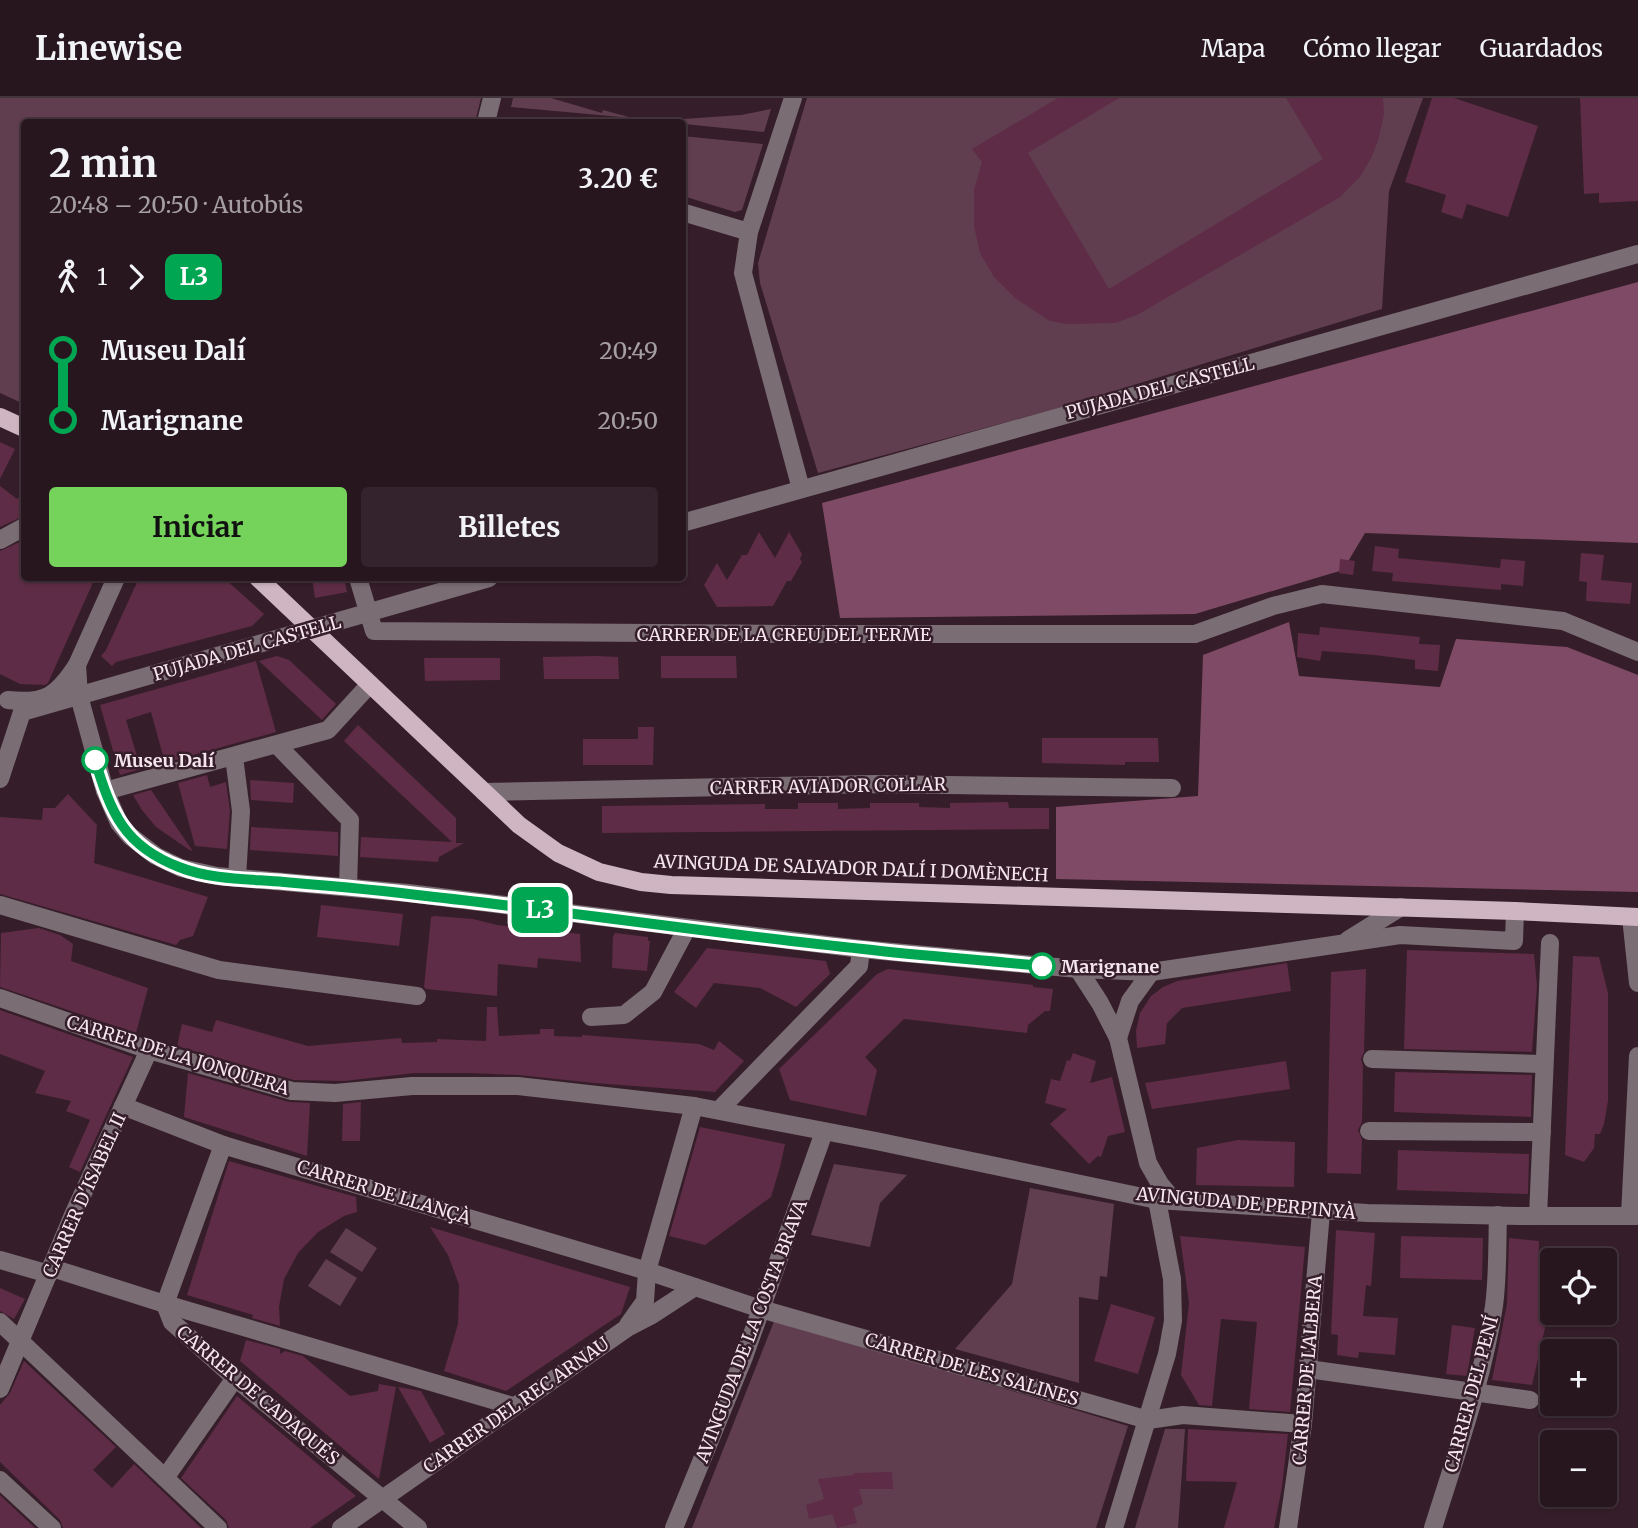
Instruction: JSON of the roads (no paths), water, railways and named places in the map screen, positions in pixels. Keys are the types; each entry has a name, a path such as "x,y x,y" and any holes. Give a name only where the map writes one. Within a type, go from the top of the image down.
{"main road":[{"path":"0,417 21,427"},
{"name":"AVINGUDA DE SALVADOR DALÍ I DOMÈNECH","path":"261,581 519,825 558,853 599,872 641,882 720,887 1401,907 1634,917"}],"street":[{"path":"486,119 492,98"},
{"path":"793,98 749,232 743,273 801,489"},
{"path":"686,213 749,232"},
{"name":"PUJADA DEL CASTELL","path":"686,522 1638,254"},
{"path":"0,540 21,529"},
{"path":"4,699 27,702 48,698 64,685 115,581"},
{"path":"359,581 367,612"},
{"name":"PUJADA DEL CASTELL","path":"22,712 478,581"},
{"name":"CARRER DE LA CREU DEL TERME","path":"367,612 374,631 790,635 1195,634 1273,606 1322,594 1563,621 1638,652"},
{"path":"76,665 79,696 105,791 119,823 156,856 181,868 237,878 464,900 861,949 1109,971 1151,972 1400,935 1514,941 1514,911"},
{"path":"105,791 328,730 370,684"},
{"path":"0,779 22,712 4,699"},
{"path":"277,745 350,820 348,887"},
{"path":"234,757 242,811 237,878"},
{"name":"CARRER AVIADOR COLLAR","path":"484,792 875,784 1172,788"},
{"path":"0,905 219,970 417,996"},
{"path":"1342,943 1401,907"},
{"path":"1634,917 1638,983"},
{"path":"591,1017 624,1015 653,992 687,928"},
{"path":"1538,1216 1550,943"},
{"path":"719,1110 859,965 861,949"},
{"path":"1078,969 1118,1038 1148,1163 1160,1184 1165,1201 1174,1301 1167,1354 1114,1528"},
{"path":"1109,971 1125,990 1130,1001"},
{"path":"1118,1038 1130,1001 1151,972"},
{"name":"CARRER DE LA JONQUERA","path":"0,998 149,1049 292,1091 335,1093 412,1086 518,1086 694,1106"},
{"name":"CARRER D'ISABEL II","path":"0,1389 73,1215 149,1049"},
{"path":"1634,1215 1638,1056"},
{"path":"1372,1059 1544,1064"},
{"name":"CARRER DE LLANÇÀ","path":"123,1106 223,1144 647,1271"},
{"path":"627,1328 645,1301 647,1271 694,1106"},
{"name":"AVINGUDA DE PERPINYÀ","path":"694,1106 1165,1201 1321,1212 1634,1215"},
{"path":"1369,1131 1542,1132"},
{"name":"AVINGUDA DE LA COSTA BRAVA","path":"674,1528 744,1357 824,1132"},
{"path":"165,1304 223,1144"},
{"path":"1137,1196 1148,1163"},
{"name":"CARRER DE L'ALBERA","path":"1288,1528 1303,1424 1321,1212"},
{"name":"CARRER DEL PENÍ","path":"1433,1528 1474,1391 1493,1308 1499,1215"},
{"path":"0,1260 50,1271 513,1406"},
{"name":"CARRER DE LES SALINES","path":"647,1271 761,1309 1148,1420 1184,1416 1303,1424"},
{"name":"CARRER DEL REC ARNAU","path":"341,1528 627,1328 695,1287"},
{"name":"CARRER DE CADAQUÉS","path":"165,1304 172,1322 235,1378 418,1528"},
{"path":"0,1322 218,1528"},
{"path":"1308,1369 1530,1400"},
{"path":"165,1478 235,1378"},
{"path":"1158,1386 1184,1416"},
{"path":"0,1480 52,1528"}],"place":[{"name":"Museu Dalí","path":"95,760"},
{"name":"Marignane","path":"1042,966"}]}
